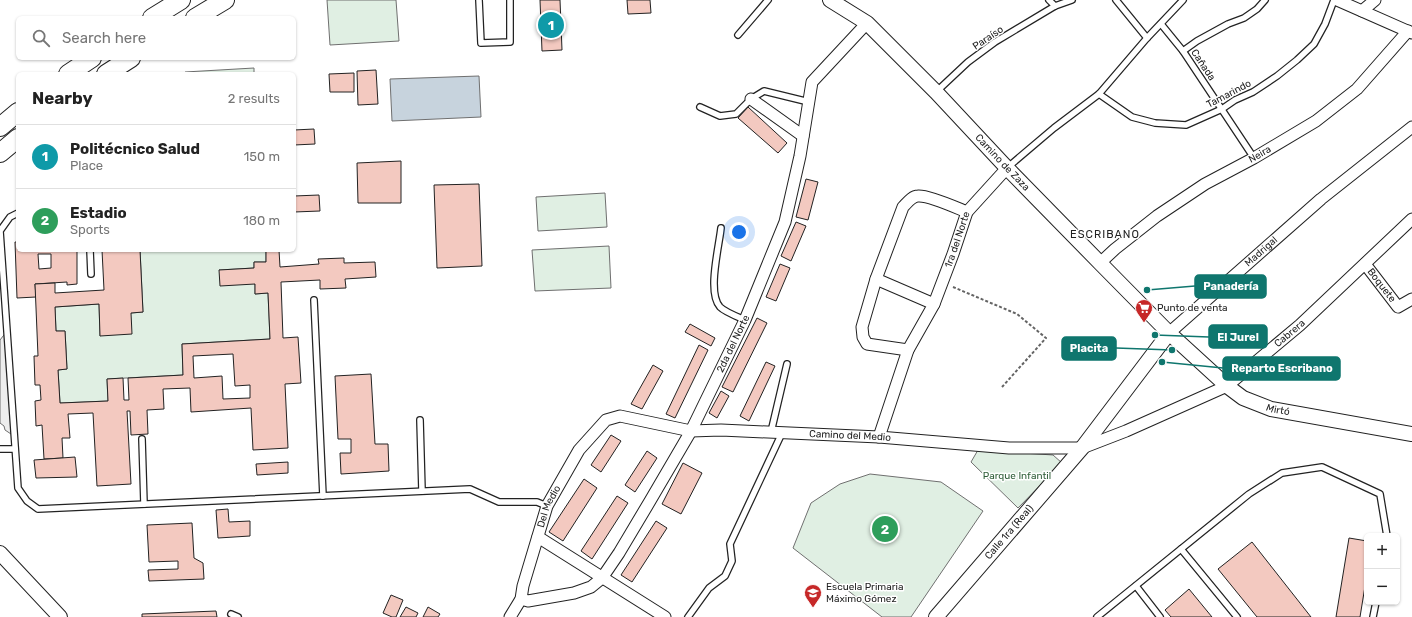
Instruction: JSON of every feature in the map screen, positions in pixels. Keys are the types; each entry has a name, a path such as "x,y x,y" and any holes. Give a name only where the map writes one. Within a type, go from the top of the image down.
{"highway":[{"path":"155,16 181,0"},
{"path":"198,16 225,0"},
{"path":"71,72 89,60"},
{"path":"109,72 128,60"},
{"path":"0,127 16,114"},
{"path":"0,153 16,140"}],"street":[{"name":"Camino de Zaza","path":"830,0 867,23 936,92 1007,168 1169,333"},
{"path":"1335,0 1410,32"},
{"path":"1362,11 1375,0"},
{"name":"2da del Norte","path":"521,599 528,601 574,593 591,587 602,578 646,508 691,431 745,320 785,222 800,156 812,82 867,23"},
{"name":"Neira","path":"1100,263 1115,249 1157,216 1205,184 1254,158 1316,121 1357,89 1410,32"},
{"path":"751,99 803,136"},
{"name":"Madrigal","path":"1082,448 1169,333 1321,199 1412,127"},
{"name":"1ra del Norte","path":"878,437 908,350 934,304 967,212 1007,168"},
{"path":"908,350 867,344 863,337 862,327 876,279 903,207 910,199 918,196 934,199 967,212"},
{"name":"Cabrera","path":"1082,448 1126,431 1227,386 1300,325 1412,219"},
{"name":"Boquete","path":"1365,264 1398,307 1412,299"},
{"path":"876,279 934,304"},
{"name":"Mirtó","path":"1169,333 1227,386 1243,398 1271,409 1412,434"},
{"name":"Camino del Medio","path":"620,416 691,431 878,437 1009,448 1082,448"},
{"name":"Del Medio","path":"510,617 521,599 523,586 548,506 579,450 606,420 620,416"},
{"name":"Calle 1ra (Real)","path":"936,617 1082,448"},
{"path":"538,537 665,617"},
{"path":"0,553 60,617"}],"lane":[{"path":"479,0 482,43 510,42 510,0"},
{"path":"738,35 768,0"},
{"path":"1049,0 1055,6"},
{"name":"Paraíso","path":"936,92 968,62 995,42 1055,6 1072,0"},
{"path":"1116,0 1147,38"},
{"name":"1ra del Norte","path":"1007,168 1054,128 1099,94 1147,38 1183,0"},
{"path":"1183,51 1197,41 1228,24 1244,18 1257,9 1265,0"},
{"name":"Tamarindo","path":"1099,94 1132,117 1155,123 1186,125 1222,109 1278,76 1314,44 1326,24 1335,0"},
{"name":"Cañada","path":"1161,24 1183,51 1254,158"},
{"path":"700,107 720,116 736,114 751,99 764,91 809,102"},
{"path":"16,214 10,217 0,231 15,449 18,488 27,501 38,509 470,489 499,502 536,502 548,506"},
{"path":"721,228 714,281 716,298 721,307 745,320"},
{"path":"90,252 91,274"},
{"path":"314,300 323,496"},
{"path":"688,617 709,588 725,576 732,561 730,544 776,433 787,364"},
{"path":"420,420 422,491"},
{"path":"142,440 144,504"},
{"path":"0,450 15,449"},
{"path":"1097,617 1249,494 1282,473 1322,467 1380,494 1387,533"},
{"path":"1181,549 1237,617"},
{"path":"1136,586 1160,617"},
{"path":"1373,617 1375,605"},
{"path":"231,614 238,617"}],"path":[{"path":"942,283 1017,314 1046,338 1002,387"}],"green space":[{"path":"327,0 396,0 399,41 330,45"},
{"path":"254,68 254,72 185,72"},
{"path":"605,193 607,227 538,231 536,197"},
{"path":"609,246 611,288 535,291 532,250"},
{"path":"140,252 266,252 266,262 254,262 254,268 219,270 255,284 255,294 268,293 270,339 182,344 183,375 107,379 108,401 60,403 58,370 67,369 65,331 56,331 55,307 99,304 100,336 131,313 143,312"},
{"name":"Parque Infantil","path":"978,450 1053,455 1062,463 1018,508 971,462"},
{"path":"870,474 941,482 983,511 911,617 882,617 793,548 811,503 840,484"}],"shaded area":[{"path":"479,76 481,117 392,121 390,79"},
{"path":"7,331 14,436 5,430 4,426 0,423 0,340"}],"building":[{"path":"540,0 560,0 562,50 542,51"},
{"path":"627,0 650,0 651,13 628,14"},
{"path":"376,70 378,104 358,105 357,71"},
{"path":"354,73 354,92 330,92 329,74"},
{"path":"748,107 787,143 778,153 738,118"},
{"path":"314,129 315,144 296,145 296,130"},
{"path":"401,161 401,203 358,203 357,163"},
{"path":"806,179 818,182 808,220 796,217"},
{"path":"479,184 482,266 437,268 434,185"},
{"path":"319,195 320,211 296,212 296,196"},
{"path":"796,222 806,226 791,261 781,256"},
{"path":"15,242 16,252 77,252 77,284 67,285 67,282 35,284 36,297 17,298","holes":["38,254 51,254 51,268 39,269"]},
{"path":"102,252 140,252 143,312 131,313 132,334 100,336 99,304 55,307 56,331 65,331 67,369 58,370 60,403 108,401 107,379 123,378 124,400 129,400 128,378 183,375 182,344 270,339 268,293 255,294 255,284 220,286 219,270 254,268 254,262 266,262 266,252 279,252 280,267 319,264 318,259 344,258 344,263 375,262 376,277 345,279 346,288 320,289 320,280 281,282 283,338 298,337 301,383 285,384 288,448 253,450 251,408 191,412 190,388 163,389 164,409 147,410 148,434 131,435 130,411 127,411 131,484 97,486 93,413 68,414 70,438 62,438 63,458 44,459 42,425 36,426 35,401 41,400 40,385 35,385 34,356 38,356 35,284 55,283 55,293 104,290","holes":["233,354 235,386 250,385 250,398 223,399 222,376 194,378 193,356"]},
{"path":"780,264 790,268 776,301 766,297"},
{"path":"757,318 767,323 733,392 722,387"},
{"path":"690,324 715,338 711,346 685,332"},
{"path":"699,345 708,350 675,418 666,414"},
{"path":"766,362 775,366 749,421 740,416"},
{"path":"653,365 663,371 642,409 631,404"},
{"path":"371,374 375,444 388,444 389,471 341,474 340,453 351,453 351,439 338,439 335,376"},
{"path":"721,391 729,396 717,418 709,413"},
{"path":"611,435 621,441 601,472 591,465"},
{"path":"647,451 657,458 635,492 625,485"},
{"path":"75,457 77,477 36,478 34,460"},
{"path":"288,462 288,473 257,475 256,464"},
{"path":"683,463 702,473 681,514 662,504"},
{"path":"584,479 597,488 563,541 549,532"},
{"path":"617,496 628,503 592,559 581,551"},
{"path":"228,509 229,522 250,521 250,536 218,538 216,510"},
{"path":"656,521 667,528 632,582 621,575"},
{"path":"192,523 194,558 203,563 204,579 149,581 148,570 178,569 178,561 149,562 147,525"},
{"path":"1349,538 1364,540 1364,592 1360,617 1336,617"},
{"path":"1252,542 1311,617 1257,617 1218,569"},
{"path":"1189,589 1212,617 1171,617 1165,610"},
{"path":"391,595 403,600 396,617 383,613"},
{"path":"406,607 418,613 416,617 400,617"},
{"path":"428,607 440,614 438,617 423,617"},
{"path":"216,611 217,617 142,617 142,614"}],"place":[{"name":"Politécnico Salud","path":"551,25"},
{"name":"Panadería","path":"1147,290"},
{"name":"Punto de venta","path":"1144,323"},
{"name":"El Jurel","path":"1155,335"},
{"name":"Placita","path":"1172,350"},
{"name":"Reparto Escribano","path":"1162,362"},
{"name":"Estadio","path":"885,529"},
{"name":"Escuela Primaria Máximo Gómez","path":"813,608"}],"district":[{"name":"ESCRIBANO","path":"1105,234"}]}
